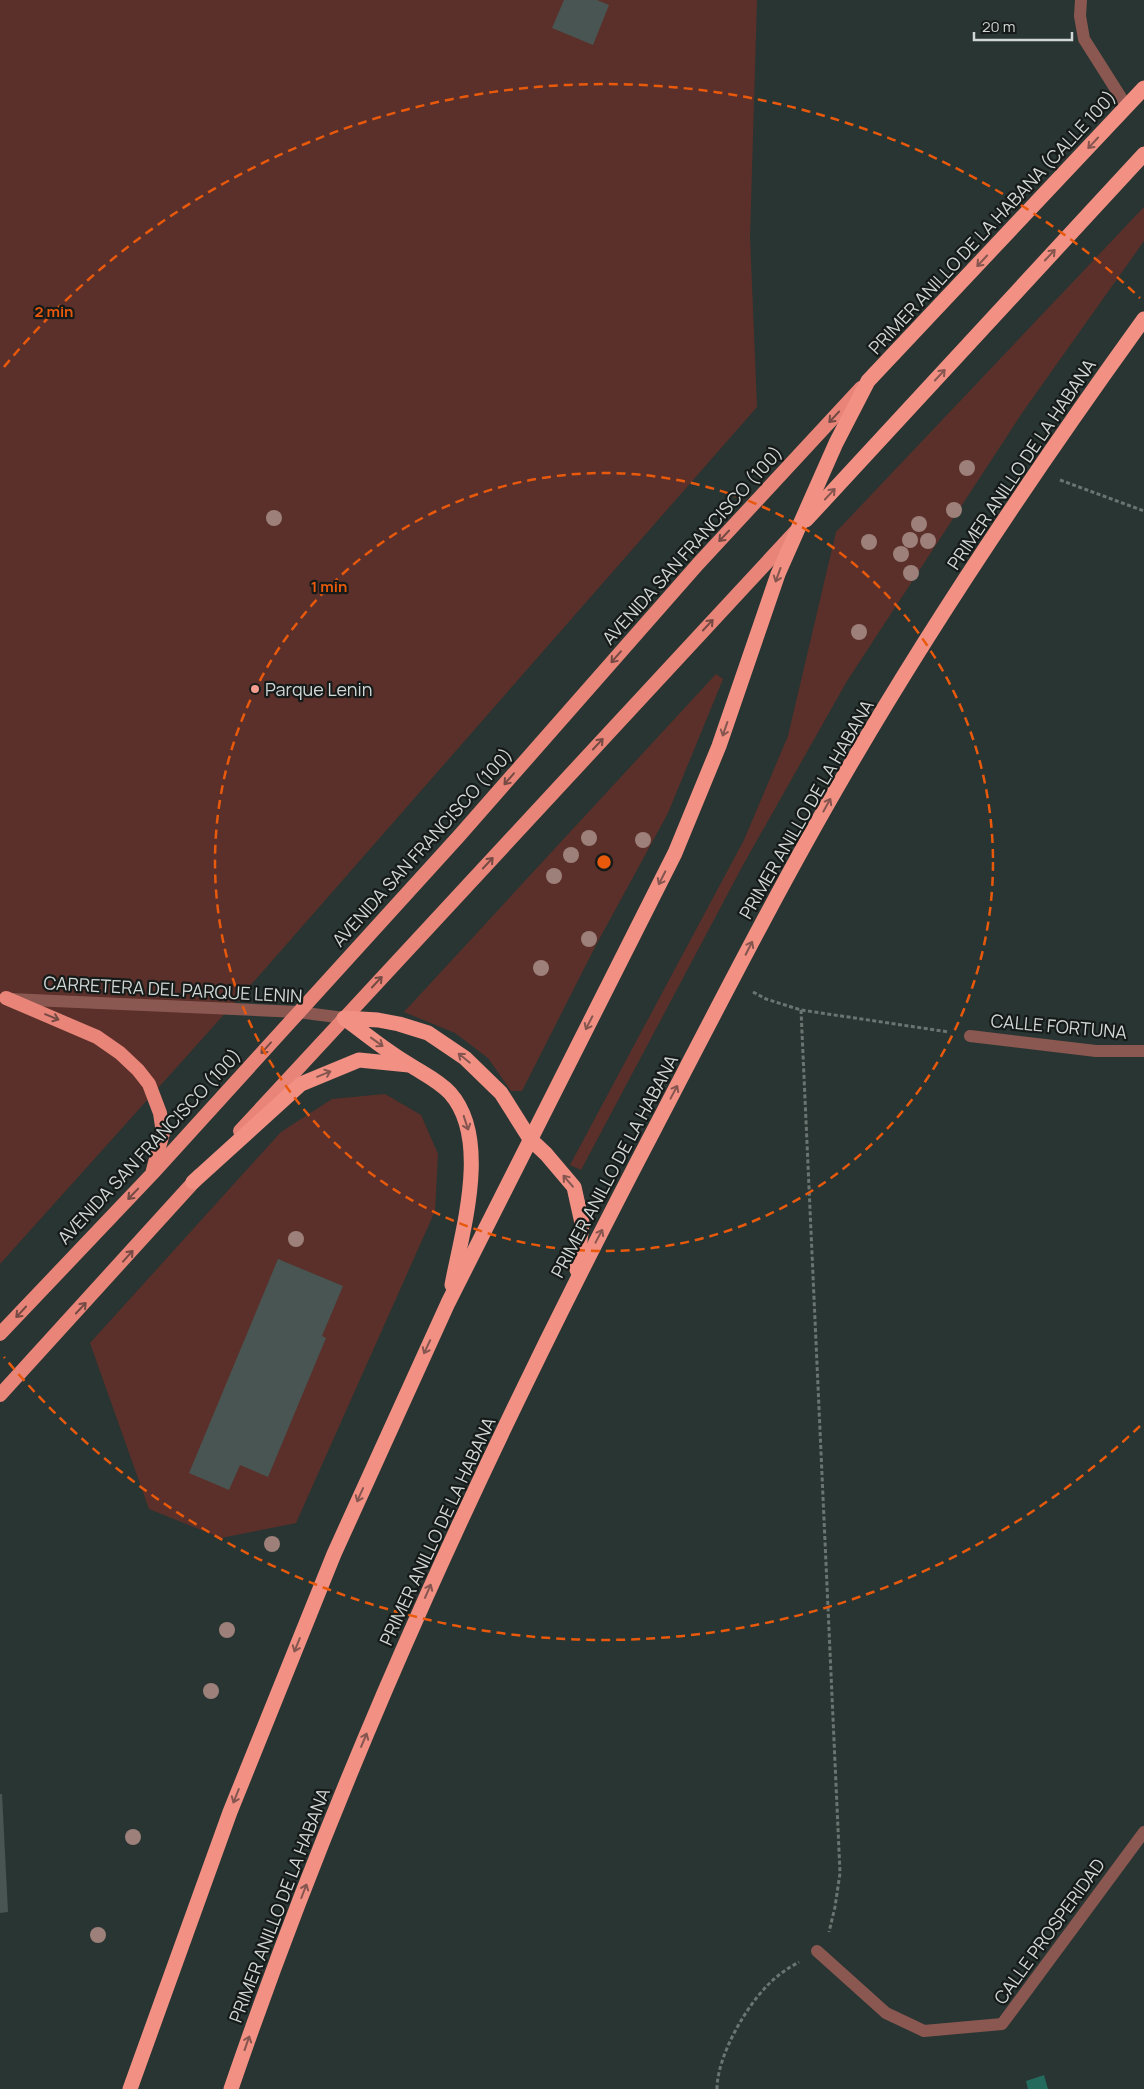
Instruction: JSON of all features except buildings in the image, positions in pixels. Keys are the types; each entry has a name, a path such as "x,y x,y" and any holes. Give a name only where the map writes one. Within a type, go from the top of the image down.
{"highway":[{"name":"PRIMER ANILLO DE LA HABANA (CALLE 100)","path":"448,1303 674,853 719,746 778,574 836,443 868,381 1144,88"},
{"path":"0,1395 344,1018 1144,154"},
{"name":"PRIMER ANILLO DE LA HABANA","path":"231,2089 252,2026 350,1774 466,1507 576,1279 732,981 846,772 935,625 1036,471 1144,319"},
{"name":"AVENIDA SAN FRANCISCO (100)","path":"0,1334 152,1174 466,828 698,564 868,381"},
{"path":"3,998 97,1038 120,1053 138,1070 149,1084 160,1113 163,1133 152,1174"},
{"path":"130,2089 230,1812 334,1554 448,1303 467,1202 471,1168 470,1136 462,1111 451,1094 438,1082 410,1065 344,1018"},
{"path":"344,1018 378,1020 399,1024 428,1034 465,1058 500,1093 530,1139 546,1154 574,1187 582,1223 576,1279"},
{"path":"193,1182 301,1084 359,1060 410,1065"}],"street":[{"path":"1081,0 1080,16 1084,39 1127,107"},
{"name":"CARRETERA DEL PARQUE LENIN","path":"3,998 298,1012 344,1018"},
{"name":"CALLE FORTUNA","path":"970,1036 1096,1051 1144,1051"},
{"name":"CALLE PROSPERIDAD","path":"817,1951 886,2013 924,2031 1002,2024 1144,1832"}],"path":[{"path":"1036,471 1144,511"},
{"path":"732,981 766,999 801,1010 970,1036"},
{"path":"717,2089 717,2078 726,2047 757,1996 778,1975 817,1951 829,1931 840,1873 801,1010"}],"shaded area":[{"name":"Parque Lenin","path":"0,0 757,0 750,237 757,407 264,970 0,1264"},
{"path":"1144,207 1144,241 1022,413 847,681 743,865 581,1170 570,1165 744,840 788,736 836,532"},
{"path":"716,674 723,679 668,813 596,945 522,1091 511,1091 488,1058 455,1033 404,1012"},
{"path":"385,1094 421,1115 438,1154 435,1211 296,1523 221,1538 149,1509 90,1343 281,1132 332,1099"},
{"path":"1044,2075 1048,2089 1028,2089 1026,2081"}],"place":[{"name":"Parque Lenin","path":"255,689"}]}
